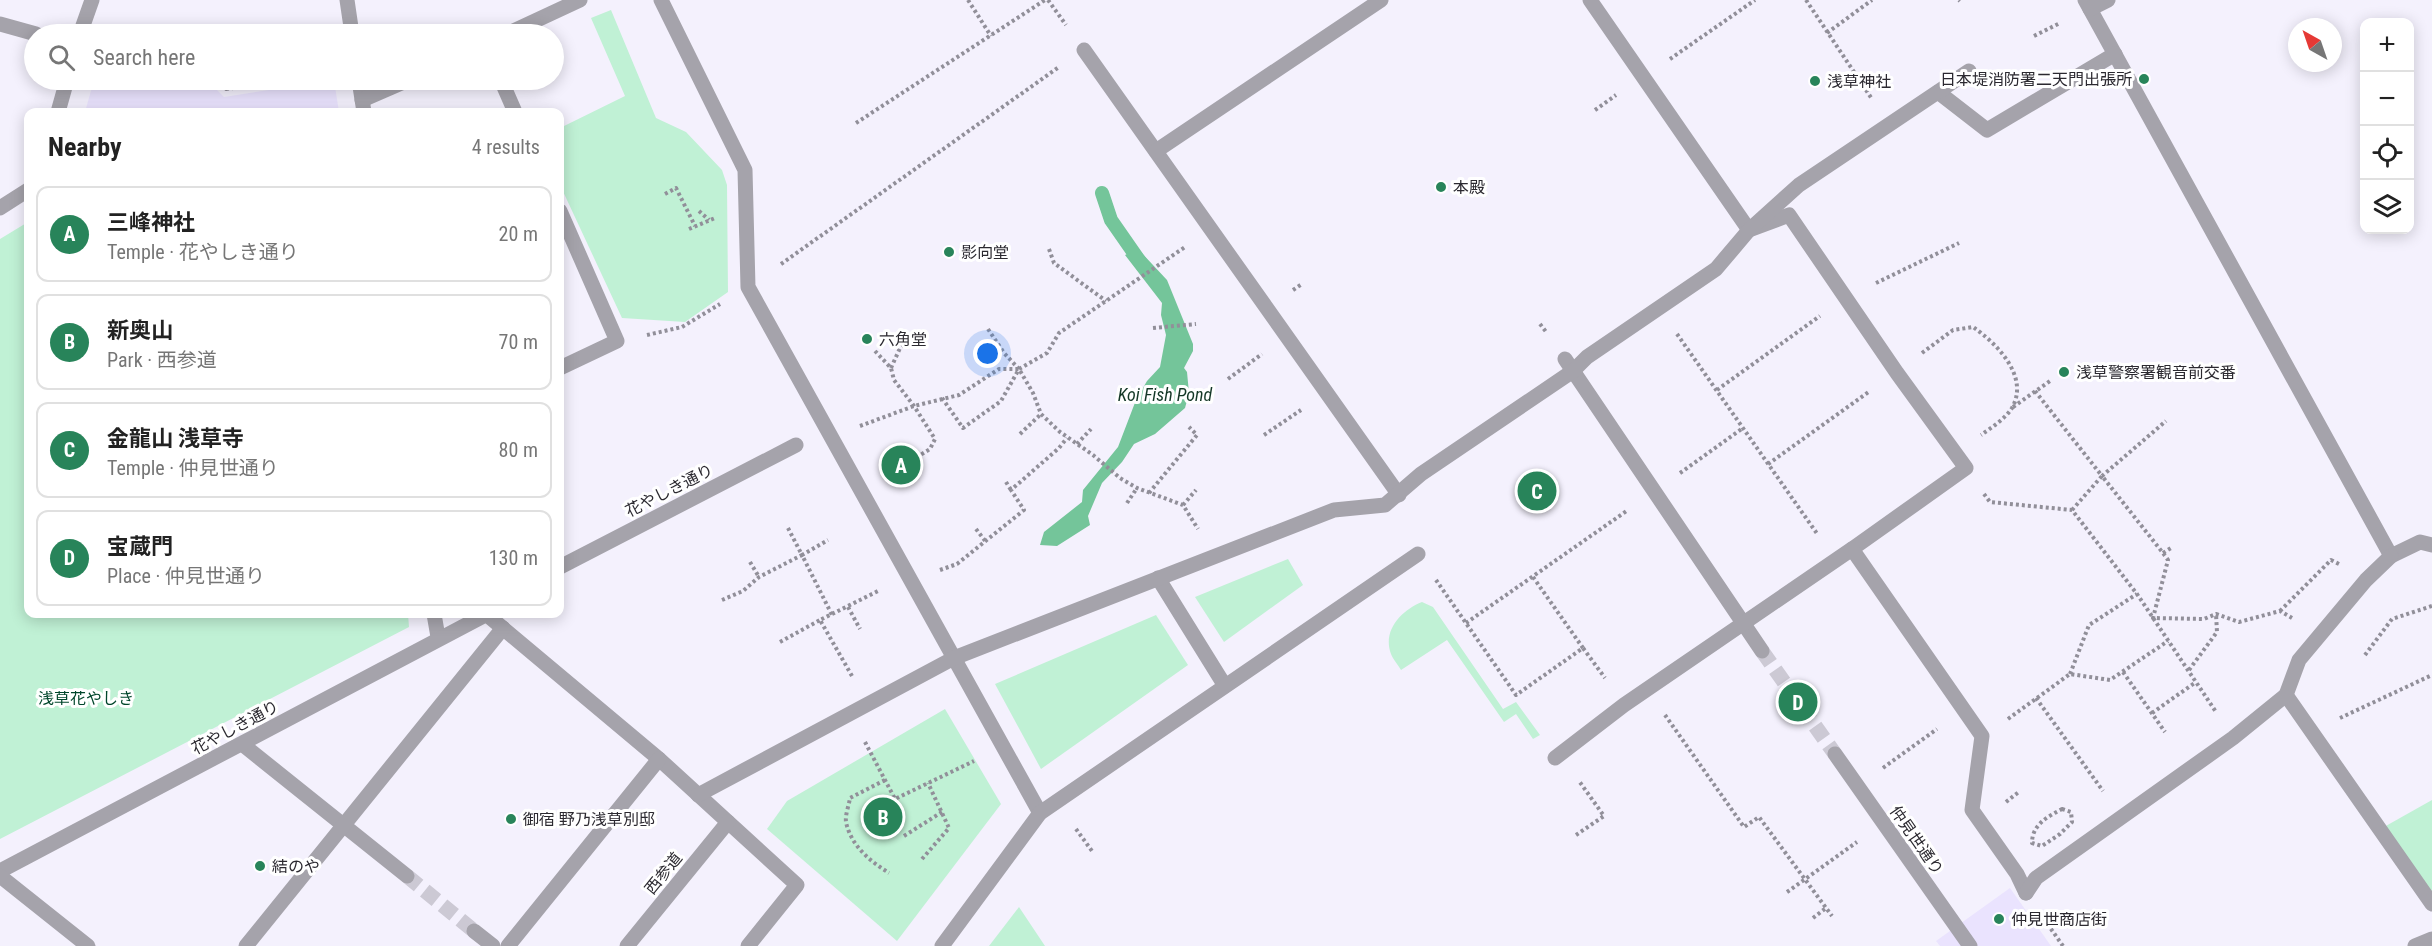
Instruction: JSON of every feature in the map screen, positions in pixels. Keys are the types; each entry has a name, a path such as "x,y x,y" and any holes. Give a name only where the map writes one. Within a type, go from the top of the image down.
{"street":[{"path":"84,24 92,0"},
{"path":"346,0 350,24"},
{"path":"528,24 580,0"},
{"path":"661,0 745,170 748,286 1040,813"},
{"path":"1156,151 1381,0"},
{"path":"1590,0 1645,76 1749,230"},
{"path":"2108,0 2087,5 2391,556"},
{"path":"0,24 24,31"},
{"path":"1084,50 1399,495"},
{"path":"1938,92 1987,130 2115,54"},
{"path":"698,795 954,658 1334,510 1385,505 1421,474 1569,365 1587,357 1716,269 1749,230 1799,185 1969,71"},
{"path":"59,108 64,90"},
{"path":"361,90 363,106 391,90"},
{"path":"505,90 513,108"},
{"path":"0,208 24,193"},
{"path":"1557,756 1624,705 1852,549 1965,468 1896,373 1789,214 1749,230"},
{"path":"564,220 617,341 564,366"},
{"path":"1569,365 1762,651"},
{"name":"花やしき通り","path":"564,565 796,445"},
{"path":"1852,549 1982,736 1972,810 2017,874 2026,893 2037,878 2233,738 2286,695 2299,660 2366,580 2391,556 2420,542 2432,545"},
{"path":"942,946 1040,813 1418,554"},
{"path":"1158,578 1226,686"},
{"path":"435,618 438,637"},
{"name":"花やしき通り","path":"0,871 242,744 438,637 478,618"},
{"path":"492,618 659,759 797,885 748,946"},
{"path":"246,946 503,628"},
{"path":"2286,695 2432,904"},
{"path":"242,744 407,876"},
{"name":"仲見世通り","path":"1835,753 1970,946"},
{"path":"508,946 659,759"},
{"name":"西参道","path":"627,946 728,822"},
{"path":"0,876 88,946"},
{"path":"474,931 494,946"},
{"path":"2415,946 2432,939"}],"path":[{"path":"968,0 991,36"},
{"path":"856,123 1045,0"},
{"path":"1595,110 1755,0"},
{"path":"1806,0 1890,124"},
{"path":"1827,33 1872,0"},
{"path":"617,341 682,327 748,286 1084,50"},
{"path":"665,194 676,188 695,226"},
{"path":"699,211 709,220"},
{"path":"1717,390 1845,298 1959,243"},
{"path":"1049,249 1054,263 1106,301"},
{"path":"826,430 854,428 914,406 959,395 999,369 1019,369 1047,353 1059,333 1161,263"},
{"path":"1660,309 1836,560"},
{"path":"1153,328 1196,324"},
{"path":"1540,324 1549,337"},
{"path":"1768,464 1953,330 1973,327 1993,341 2013,369 2017,389 2012,407"},
{"path":"988,329 1004,353 1019,369 1034,393 1041,414 1066,438 1093,455 1120,478 1137,488 1183,505 1212,557"},
{"path":"1228,379 1286,336"},
{"path":"891,368 900,348 908,341"},
{"path":"875,351 891,368 894,380 914,406 934,439 930,449 914,459"},
{"path":"942,398 963,428 1001,401 1019,369"},
{"path":"2050,381 2012,407 1996,424 1971,442 1965,468 1990,502 2072,510 2137,594 2233,738"},
{"path":"2035,391 2168,560 2153,618"},
{"path":"1264,435 1327,393"},
{"path":"1020,434 1041,414"},
{"path":"2072,510 2102,476 2166,421"},
{"path":"1149,493 1197,435 1190,427"},
{"path":"1466,623 1743,428"},
{"path":"1077,444 1091,429"},
{"path":"1011,490 1059,448 1066,438"},
{"path":"780,642 848,607 957,564 1024,510 1006,482"},
{"path":"1127,503 1137,488"},
{"path":"1183,505 1196,490"},
{"path":"788,528 832,615"},
{"path":"976,529 986,542"},
{"path":"722,600 743,591 759,577 828,540"},
{"path":"2163,553 2171,548"},
{"path":"1418,554 1516,695 1583,648"},
{"path":"750,562 759,577"},
{"path":"1533,577 1624,705"},
{"path":"1982,736 2070,674 2089,625 2137,594"},
{"path":"2366,655 2392,619 2432,606"},
{"path":"848,607 860,629"},
{"path":"2153,618 2204,619 2216,614 2239,622 2280,611 2319,635"},
{"path":"2189,670 2217,632 2216,614"},
{"path":"820,620 867,703"},
{"path":"2070,674 2110,680 2168,641"},
{"path":"2123,672 2165,732"},
{"path":"2349,715 2432,676"},
{"path":"2152,713 2196,682"},
{"path":"1647,689 1744,827 1760,817 1832,916"},
{"path":"2036,698 2122,818"},
{"path":"1858,787 1964,710"},
{"path":"867,746 895,799 975,760"},
{"path":"1557,756 1605,816 1576,835"},
{"path":"885,780 850,798 846,821 855,844 870,861 889,873"},
{"path":"922,859 949,828 928,783"},
{"path":"904,836 942,812"},
{"path":"1786,892 1884,824"},
{"path":"1813,918 1827,908"}],"shaded area":[{"path":"91,90 217,90 224,97 269,90 336,90 338,108 86,108"},
{"name":"仲見世商店街","path":"2010,888 2051,946 1940,946 1936,941"}],"green space":[{"path":"611,10 656,118 686,132 722,170 727,185 728,292 685,322 622,318 564,194 564,126 625,96 591,18"},
{"name":"浅草花やしき","path":"24,224 24,618 408,618 409,627 0,839 0,239"},
{"path":"1288,559 1303,585 1224,642 1195,597"},
{"path":"1422,602 1433,607 1503,709 1516,702 1540,735 1533,739 1516,714 1504,722 1447,640 1401,670 1392,656 1389,637 1401,616"},
{"path":"1156,615 1188,665 1041,769 995,684"},
{"path":"945,709 1001,804 897,941 767,829 787,801"},
{"path":"2432,800 2432,896 2384,827"},
{"path":"1019,907 1045,946 989,946"}],"water":[{"name":"Koi Fish Pond","path":"1138,249 1167,280 1193,344 1193,351 1184,368 1187,372 1189,393 1185,408 1155,434 1134,444 1122,462 1102,483 1088,516 1090,525 1057,546 1040,545 1044,532 1082,502 1083,490 1118,447 1136,400 1147,381 1160,367 1166,335 1161,315 1162,303 1125,255"}],"waterway":[{"path":"1102,193 1111,220 1143,266"}],"tunnel":[{"path":"1762,651 1835,754"},
{"path":"407,876 474,931"}],"place":[{"name":"日本堤消防署二天門出張所","path":"2144,79"},
{"name":"浅草神社","path":"1815,81"},
{"name":"本殿","path":"1441,187"},
{"name":"影向堂","path":"949,252"},
{"name":"六角堂","path":"867,339"},
{"name":"浅草警察署観音前交番","path":"2064,372"},
{"name":"三峰神社","path":"901,465"},
{"name":"金龍山 浅草寺","path":"1537,491"},
{"name":"宝蔵門","path":"1798,702"},
{"name":"新奥山","path":"883,817"},
{"name":"御宿 野乃浅草別邸","path":"511,819"},
{"name":"結のや","path":"260,866"},
{"name":"仲見世商店街","path":"1999,919"}]}
